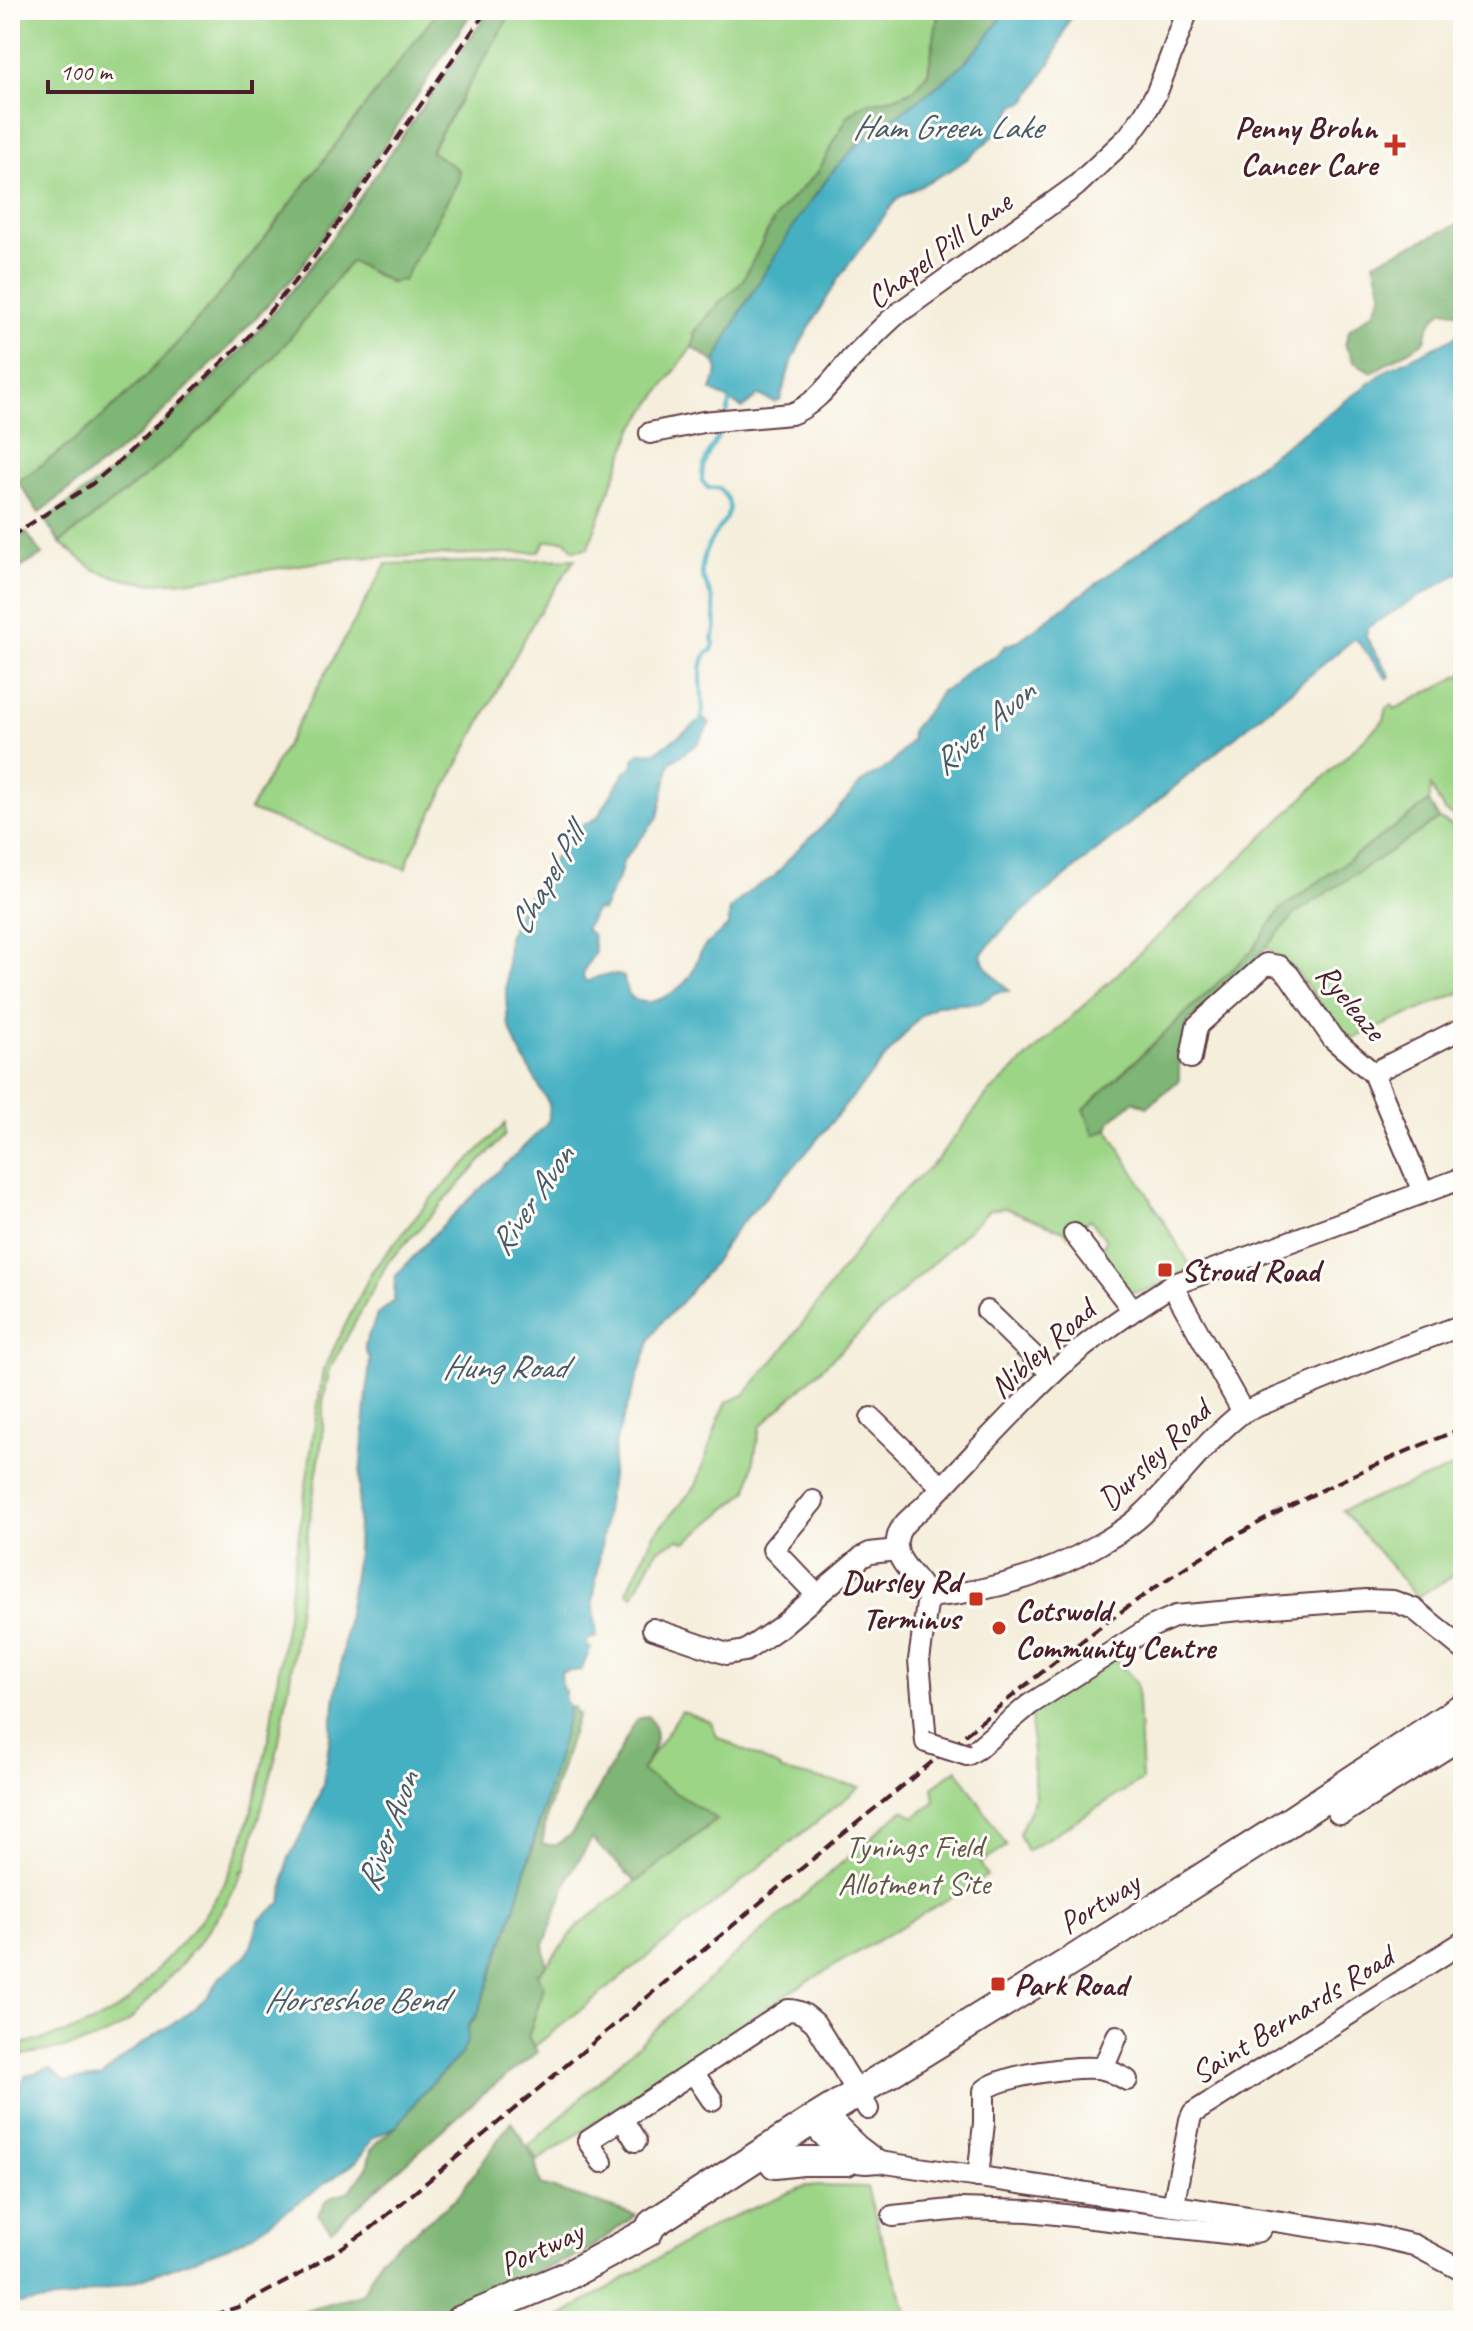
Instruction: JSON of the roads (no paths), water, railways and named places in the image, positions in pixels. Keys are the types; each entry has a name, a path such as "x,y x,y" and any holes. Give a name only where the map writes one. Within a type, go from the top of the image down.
{"highway":[{"name":"Portway","path":"863,2101 1076,1958 1463,1707"},
{"name":"Portway","path":"648,2232 652,2224 863,2101 1463,1733"},
{"name":"Portway","path":"459,2321 567,2276 648,2232 659,2232 775,2164 823,2124"},
{"path":"775,2164 847,2161"}],"street":[{"name":"Chapel Pill Lane","path":"650,433 703,422 800,411 896,315 1076,186 1128,137 1157,92 1188,10"},
{"name":"Ryeleaze","path":"1191,1058 1197,1026 1266,964 1279,966 1289,975 1333,1039 1373,1073"},
{"path":"1423,1192 1373,1073 1463,1028"},
{"name":"Nibley Road","path":"897,1550 900,1528 1052,1374 1133,1310 1172,1285 1463,1178"},
{"path":"1074,1234 1133,1310"},
{"path":"1172,1285 1243,1412"},
{"path":"987,1311 1052,1374"},
{"name":"Dursley Road","path":"928,1597 975,1592 1051,1569 1104,1541 1142,1516 1224,1427 1243,1412 1463,1325"},
{"path":"871,1418 942,1487"},
{"path":"813,1501 773,1549 817,1595"},
{"path":"653,1629 678,1626 727,1654 739,1654 780,1627 862,1557 897,1550 928,1597 919,1660 926,1742 967,1755 1029,1705 1151,1627 1176,1616 1335,1602 1393,1601 1414,1609 1463,1649"},
{"name":"Saint Bernards Road","path":"1173,2206 1193,2113 1463,1942"},
{"path":"602,2162 588,2141 788,2010 805,2014 815,2023 863,2101"},
{"path":"1103,2069 1117,2036"},
{"path":"978,2177 984,2091 987,2086 1059,2070 1085,2068 1103,2069 1127,2080"},
{"path":"693,2072 712,2100"},
{"path":"622,2119 636,2141"},
{"path":"823,2124 879,2162"},
{"path":"823,2124 847,2161 879,2162 1375,2236 1414,2245 1463,2271"},
{"path":"893,2216 961,2209 1029,2211 1244,2235 1259,2231 1266,2221"}],"water":[{"name":"Ham Green Lake","path":"1007,10 1073,10 1055,54 1026,102 1014,105 1007,124 970,157 899,197 893,204 838,279 800,344 780,400 774,402 759,395 743,408 711,390 718,370 715,362 740,313 798,219 833,171 860,142 963,64"},
{"name":"Hung Road","path":"1463,333 1463,571 1367,629 1366,637 1390,676 1387,679 1355,638 1009,923 981,954 989,970 1009,991 997,992 980,1003 937,1005 919,1017 805,1154 737,1228 709,1269 660,1324 650,1340 616,1440 593,1603 597,1637 589,1639 586,1645 591,1648 581,1670 561,1672 562,1688 569,1707 563,1736 515,1908 478,2013 467,2027 468,2039 462,2053 423,2092 397,2126 373,2138 357,2161 255,2233 228,2247 133,2282 65,2299 10,2305 10,2093 18,2091 26,2075 50,2068 66,2081 100,2077 209,1996 220,1977 247,1955 259,1920 281,1903 288,1860 312,1814 323,1784 357,1554 359,1487 370,1359 365,1344 376,1316 394,1301 395,1277 549,1119 549,1104 508,1023 508,938 520,908 568,837 580,826 597,818 640,753 656,752 703,719 710,723 697,744 670,763 658,817 623,861 602,911 596,909 585,929 592,934 595,952 584,970 583,978 586,981 606,975 620,975 624,977 633,998 641,1002 661,999 688,979 705,946 728,926 730,909 751,890 774,877 863,781 891,765 912,739 911,731 941,691 953,686 968,670 1018,641 1390,368"}],"waterway":[{"name":"Chapel Pill","path":"727,413 731,400"},
{"name":"Chapel Pill","path":"700,723 702,663 712,650 715,622 713,602 703,577 703,559 729,508 729,502 719,488 708,488 702,481 702,472 723,425"}],"railway":[{"path":"10,537 92,484 248,337 310,263 487,10"},
{"path":"195,2321 238,2307 302,2273 369,2230 829,1846 1058,1660 1141,1597 1229,1540 1286,1508 1373,1466 1463,1428"}],"place":[{"name":"Penny Brohn Cancer Care","path":"1395,145"},
{"name":"Stroud Road","path":"1165,1270"},
{"name":"Dursley Rd Terminus","path":"976,1599"},
{"name":"Cotswold Community Centre","path":"999,1628"},
{"name":"Park Road","path":"998,1984"}],"water label":[{"name":"River Avon","path":"983,727"},
{"name":"River Avon","path":"531,1200"},
{"name":"River Avon","path":"387,1831"},
{"name":"Horseshoe Bend","path":"355,1999"}],"park label":[{"name":"Tynings Field Allotment Site","path":"914,1864"}]}
